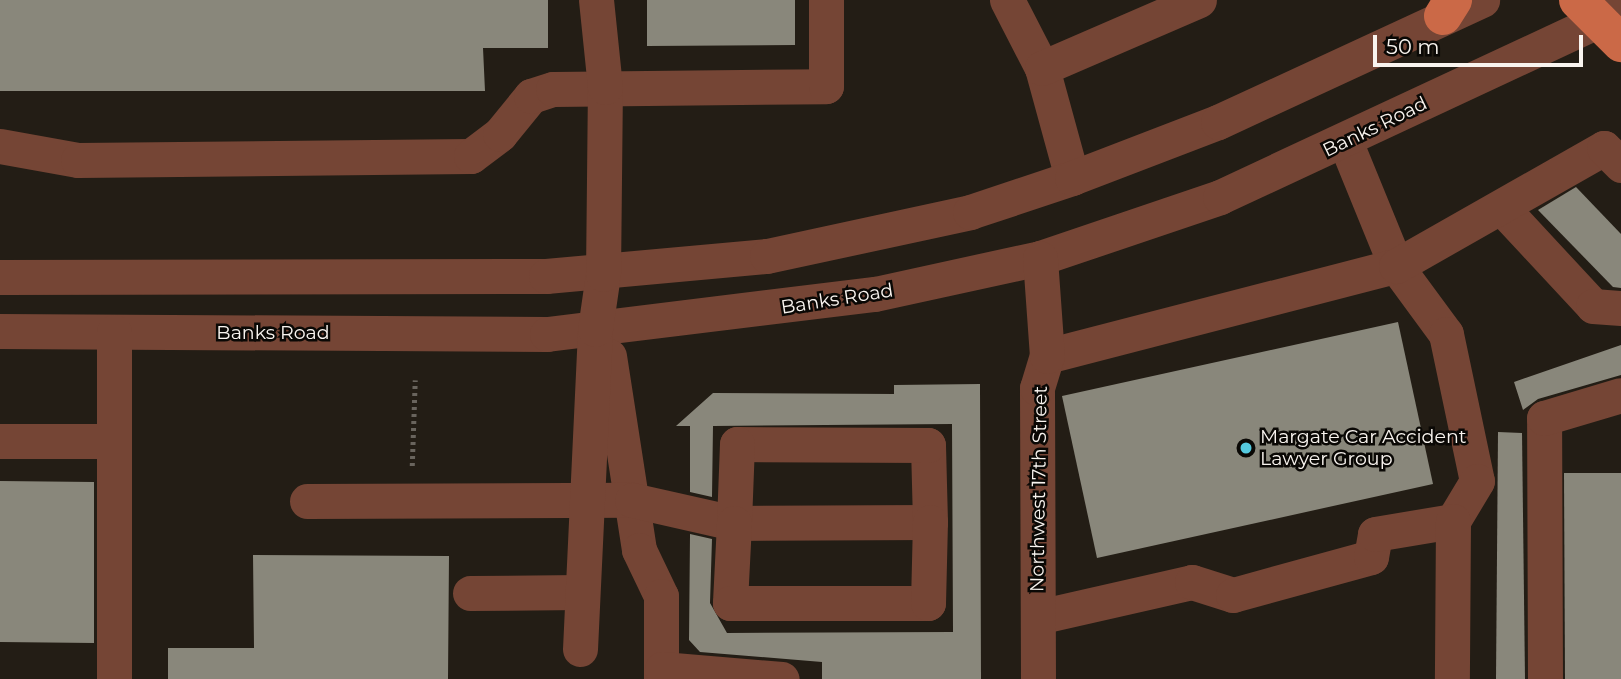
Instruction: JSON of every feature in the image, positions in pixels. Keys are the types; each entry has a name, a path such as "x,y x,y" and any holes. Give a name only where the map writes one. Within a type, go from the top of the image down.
{"street":[{"path":"580,649 595,329 603,274 605,87 596,0"},
{"path":"0,146 78,160 471,156 531,96 605,87 826,86 826,0"},
{"path":"1007,0 1042,68 1072,178"},
{"path":"1042,68 1199,0"},
{"path":"0,277 603,274 715,263 869,236 1072,178 1218,122 1448,8 1482,0"},
{"name":"Banks Road","path":"0,331 595,329 875,295 1040,257 1220,197 1604,19"},
{"path":"1345,141 1396,266 1446,334 1477,481 1453,521 1452,679"},
{"path":"1047,356 1396,266 1503,209 1604,148 1621,165"},
{"path":"1503,209 1593,306 1621,308"},
{"name":"Northwest 17th Street","path":"1038,679 1037,388 1047,356 1040,257"},
{"path":"595,329 608,344 639,550 661,596 662,674 782,679"},
{"path":"114,332 111,441 114,679"},
{"path":"1545,679 1544,418 1621,395"},
{"path":"0,441 111,441"},
{"path":"737,444 928,445 928,603 730,603 734,523 737,444"},
{"path":"307,501 632,500 734,523 930,522"},
{"path":"1038,617 1192,582 1233,594 1371,557 1375,534 1453,521"},
{"path":"470,593 581,592"}],"path":[{"path":"412,466 415,380"}],"building":[{"path":"0,0 548,0 548,48 483,48 485,91 0,91"},
{"path":"647,0 795,0 795,45 647,46"},
{"path":"1576,187 1621,234 1621,288 1613,287 1538,210"},
{"path":"1398,322 1433,484 1097,558 1062,396"},
{"path":"1621,345 1621,375 1538,399 1523,410 1514,382"},
{"path":"980,384 981,679 822,679 822,662 700,652 689,640 690,534 712,539 710,603 727,633 953,632 952,424 713,426 712,497 690,492 690,426 676,426 713,393 894,394 894,385"},
{"path":"1498,432 1522,433 1525,679 1496,679"},
{"path":"1564,473 1621,473 1621,679 1565,679"},
{"path":"0,481 94,482 94,643 0,642"},
{"path":"253,555 449,556 448,679 168,679 168,648 254,648"}],"place":[{"name":"Margate Car Accident Lawyer Group","path":"1246,448"}]}
